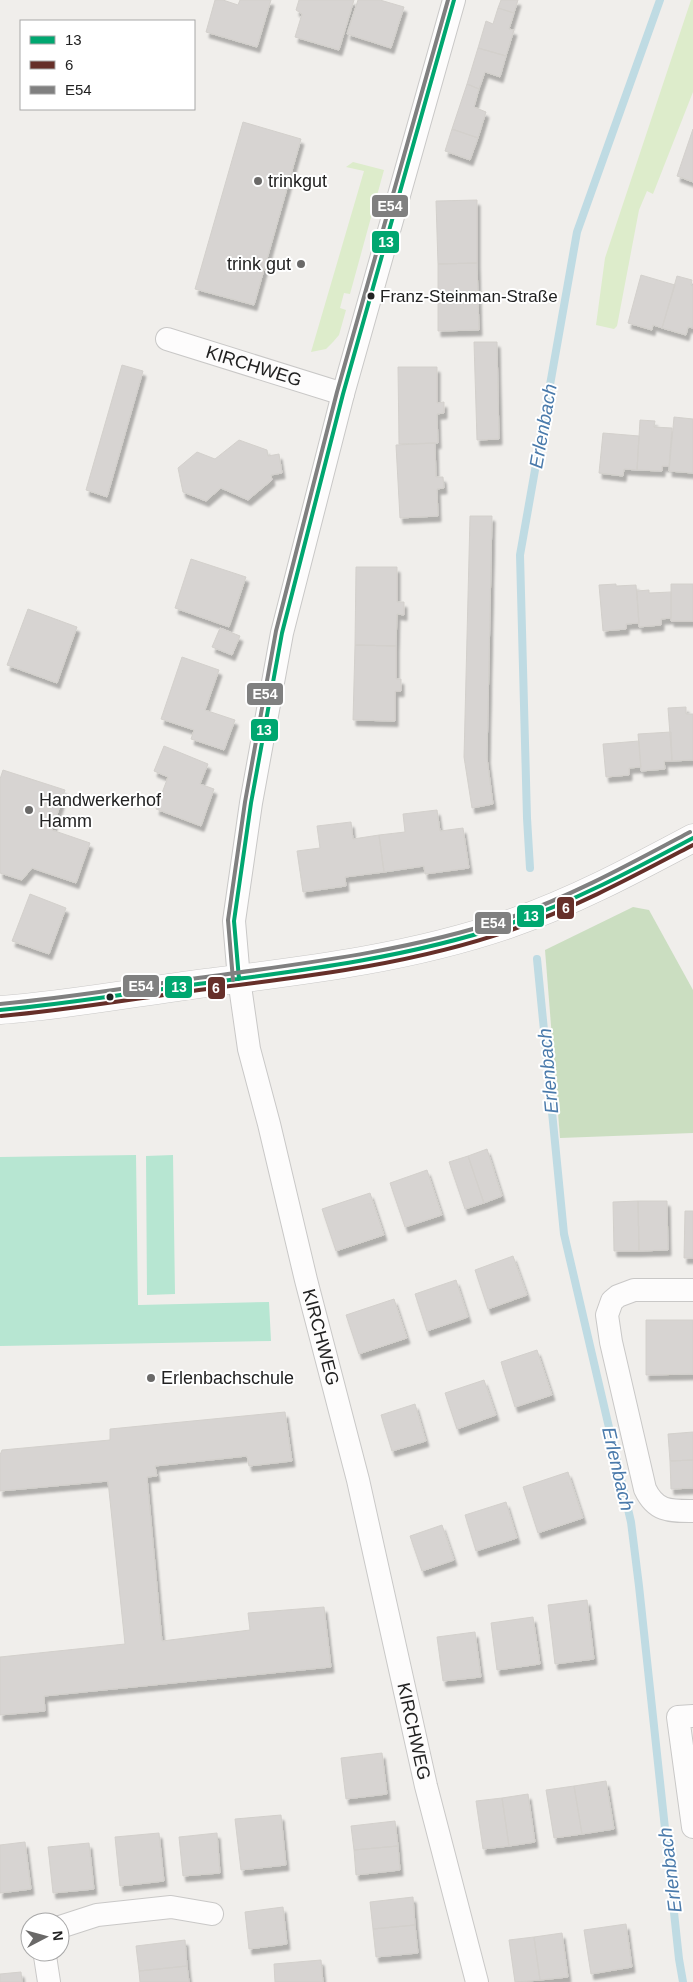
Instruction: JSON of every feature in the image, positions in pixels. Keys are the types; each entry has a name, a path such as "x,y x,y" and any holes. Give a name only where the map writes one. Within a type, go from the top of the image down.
{"street":[{"name":"KIRCHWEG","path":"454,0 343,394 282,633 251,803 234,921 239,979 249,1049 358,1480 426,1786 477,1982"},
{"name":"KIRCHWEG","path":"166,339 343,394"},
{"path":"0,1010 335,967 434,947 507,925 565,903 620,877 693,838"},
{"path":"693,1290 634,1290 618,1296 612,1301 607,1315 611,1342 645,1489 651,1501 659,1508 693,1510"},
{"path":"693,1716 678,1717 693,1826"},
{"path":"70,1924 97,1915 171,1907 212,1914"},
{"path":"46,1962 48,1982"}],"green space":[{"path":"691,0 693,0 693,92 653,194 647,191 639,210 617,326 614,329 596,325 605,258"},
{"path":"353,162 384,170 350,294 344,293 340,308 346,310 339,335 326,349 311,352 364,171 346,167"},
{"path":"633,907 649,910 693,990 693,1133 560,1138 545,950"},
{"path":"136,1155 138,1305 269,1302 271,1341 0,1346 0,1157"},
{"path":"173,1155 175,1294 147,1295 146,1156"}],"building":[{"path":"215,0 223,0 238,5 240,0 271,0 257,47 206,32"},
{"path":"299,0 354,0 339,50 295,37 302,14 296,10"},
{"path":"358,0 380,0 404,7 391,48 347,34"},
{"path":"501,0 518,0 514,13 498,8"},
{"path":"498,8 514,13 509,29 514,30 506,56 478,48 486,21 493,24"},
{"path":"478,48 506,56 500,77 485,72 479,89 467,84"},
{"path":"467,84 479,89 474,107 486,112 478,138 452,129"},
{"name":"trinkgut","path":"243,122 301,139 254,305 195,289"},
{"path":"452,129 478,138 470,160 445,151"},
{"path":"693,129 693,182 677,176"},
{"path":"477,200 477,263 438,264 436,201"},
{"path":"477,263 479,330 438,331 438,264"},
{"path":"641,275 675,285 662,328 653,325 652,330 628,323"},
{"path":"677,276 692,280 691,285 693,286 693,328 688,327 686,335 662,328"},
{"path":"474,342 497,342 499,439 477,440"},
{"path":"122,365 143,371 107,497 86,490"},
{"path":"398,367 437,367 437,403 444,402 444,413 437,414 438,443 399,444"},
{"path":"674,417 693,419 693,473 669,471"},
{"path":"640,420 655,421 654,427 672,428 669,466 662,466 662,471 637,470"},
{"path":"603,433 639,436 637,470 624,469 623,476 599,473"},
{"path":"239,440 267,450 268,456 279,454 282,473 271,475 272,480 248,500 221,488 206,501 183,492 178,468 197,452 215,459"},
{"path":"435,443 436,477 443,477 444,488 437,489 438,516 400,518 396,445"},
{"path":"470,516 492,516 487,758 493,804 472,808 464,757"},
{"path":"191,559 246,577 229,627 175,608"},
{"path":"356,567 397,567 397,602 404,602 404,615 397,614 396,646 355,645"},
{"path":"616,584 616,586 636,585 639,623 626,624 626,629 603,631 599,585"},
{"path":"671,584 693,584 693,621 671,621"},
{"path":"649,590 649,593 671,592 671,618 661,619 661,625 639,627 637,591"},
{"path":"28,609 77,627 57,683 7,665"},
{"path":"220,628 240,636 232,655 212,647"},
{"path":"355,645 396,646 396,679 401,679 401,691 395,691 395,721 353,720"},
{"path":"182,657 219,670 205,710 235,720 224,750 191,739 194,730 161,719"},
{"path":"686,707 686,714 693,714 693,760 672,761 668,708"},
{"path":"671,732 672,761 664,761 665,769 641,771 638,734"},
{"path":"639,741 641,767 629,768 629,775 606,777 603,744"},
{"path":"164,746 208,764 200,784 214,789 201,826 156,809 168,777 154,771"},
{"name":"Handwerkerhof Hamm","path":"3,770 65,790 52,830 90,843 76,883 32,868 22,880 0,873 0,779"},
{"path":"437,810 440,831 463,828 469,868 425,874 424,866 384,872 379,835 405,832 403,814"},
{"path":"351,822 353,839 379,835 384,872 345,877 346,886 303,892 297,851 320,848 317,826"},
{"path":"30,894 66,908 49,954 12,941"},
{"path":"487,1149 502,1196 484,1203 468,1156"},
{"path":"468,1156 484,1203 465,1209 449,1162"},
{"path":"427,1170 442,1215 405,1227 390,1183"},
{"path":"370,1193 384,1235 336,1251 322,1209"},
{"path":"638,1201 667,1201 668,1250 639,1251"},
{"path":"638,1201 639,1251 614,1251 613,1202"},
{"path":"685,1211 693,1211 693,1258 684,1258"},
{"path":"513,1256 527,1295 488,1309 475,1270"},
{"path":"456,1280 468,1317 427,1331 415,1294"},
{"path":"394,1299 407,1338 359,1354 346,1315"},
{"path":"646,1320 693,1320 693,1374 646,1375"},
{"path":"537,1350 552,1395 515,1407 501,1362"},
{"path":"484,1380 496,1415 457,1429 445,1393"},
{"path":"415,1404 426,1441 392,1451 381,1415"},
{"path":"285,1412 292,1461 249,1466 247,1456 155,1466 157,1476 147,1477 162,1641 250,1630 248,1613 324,1607 331,1667 44,1696 45,1711 0,1715 0,1657 125,1644 108,1481 0,1491 0,1455 2,1450 110,1440 110,1429"},
{"path":"693,1432 693,1460 670,1461 668,1434"},
{"path":"693,1460 693,1488 671,1489 670,1461"},
{"path":"568,1472 583,1518 538,1533 523,1487"},
{"path":"506,1502 517,1538 476,1551 465,1515"},
{"path":"442,1525 454,1560 422,1571 410,1536"},
{"path":"587,1600 594,1659 555,1664 548,1605"},
{"path":"533,1617 540,1664 497,1670 491,1623"},
{"path":"475,1632 481,1677 443,1681 437,1637"},
{"path":"382,1753 387,1794 346,1799 341,1758"},
{"path":"606,1781 614,1829 582,1834 574,1786"},
{"path":"574,1786 582,1834 554,1838 546,1790"},
{"path":"528,1794 535,1842 509,1846 502,1798"},
{"path":"502,1798 509,1846 483,1849 476,1801"},
{"path":"281,1815 286,1865 241,1870 235,1819"},
{"path":"395,1821 398,1846 354,1850 351,1826"},
{"path":"159,1833 164,1881 120,1886 115,1837"},
{"path":"217,1833 220,1873 183,1876 179,1837"},
{"path":"25,1842 31,1889 0,1893 0,1845"},
{"path":"89,1843 94,1889 53,1893 48,1847"},
{"path":"398,1846 400,1870 356,1875 354,1850"},
{"path":"413,1897 415,1925 373,1929 370,1902"},
{"path":"283,1907 287,1944 249,1949 245,1912"},
{"path":"626,1924 632,1967 591,1974 584,1930"},
{"path":"415,1925 418,1953 376,1957 373,1929"},
{"path":"562,1933 568,1977 540,1980 534,1937"},
{"path":"534,1937 540,1980 515,1982 509,1940"},
{"path":"185,1940 187,1966 139,1971 136,1946"},
{"path":"321,1960 323,1982 275,1982 274,1964"},
{"path":"187,1966 189,1982 140,1982 139,1971"},
{"path":"21,1972 22,1982 0,1982 0,1974"}],"waterway":[{"name":"Erlenbach","path":"530,868 520,555 577,232 660,0"},
{"name":"Erlenbach","path":"537,959 564,1234 631,1522 683,1982"}],"transit line":[{"name":"E54","path":"233,980 228,920 245,802 276,631 337,392 448,0"},
{"name":"13","path":"239,979 234,921 251,803 282,633 343,394 454,0"},
{"name":"E54","path":"0,1004 319,961 432,940 506,919 553,901 690,832"},
{"name":"13","path":"0,1010 321,967 397,954 434,945 509,924 556,906 580,896 693,838"},
{"name":"6","path":"1,1016 323,974 437,952 511,930 558,912 604,891 693,845"}],"place":[{"name":"trinkgut","path":"258,181"},
{"name":"trink gut","path":"301,264"},
{"name":"Franz-Steinman-Straße","path":"371,296"},
{"name":"Handwerkerhof Hamm","path":"29,810"},
{"name":"Erlenbachschule","path":"151,1378"}]}
